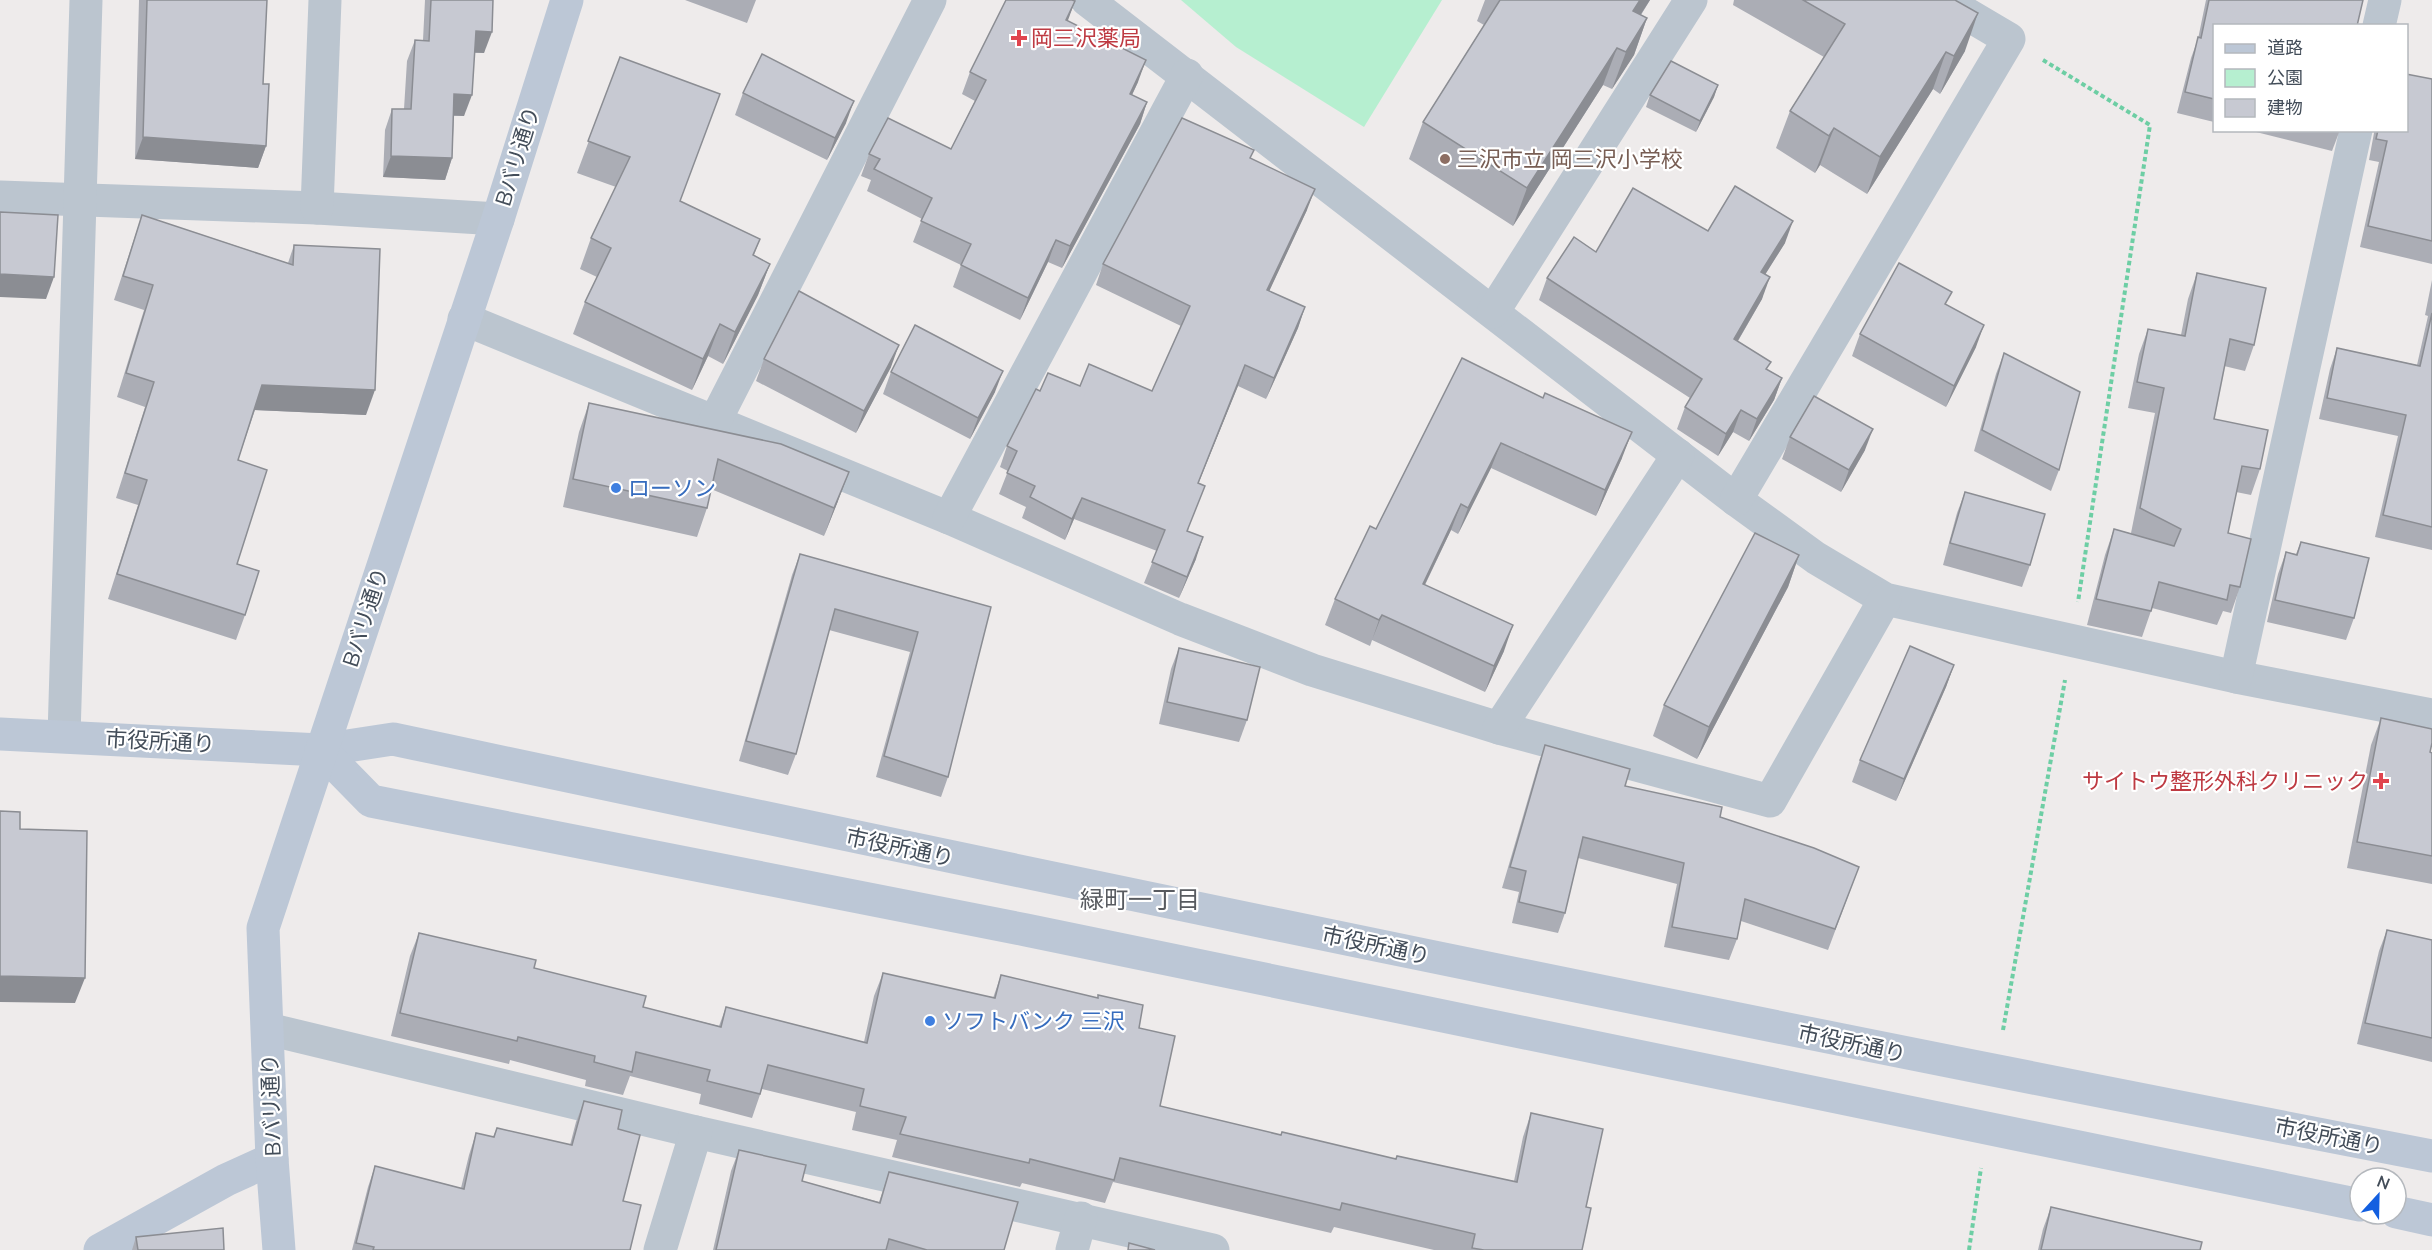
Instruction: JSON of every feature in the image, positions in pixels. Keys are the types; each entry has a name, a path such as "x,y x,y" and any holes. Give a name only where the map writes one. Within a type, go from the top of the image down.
{"street":[{"path":"64,736 86,0"},
{"path":"316,208 324,0"},
{"name":"Bバリ通り","path":"279,1250 272,1159 263,928 498,219 567,0"},
{"path":"714,423 930,0"},
{"path":"1088,0 1736,500 1816,558 1885,599 2236,677 2432,715"},
{"path":"1493,312 1692,0"},
{"path":"1736,500 2009,39 1943,0"},
{"path":"2379,24 2385,0"},
{"path":"950,518 1186,75"},
{"path":"2236,677 2356,132"},
{"path":"0,197 316,208 498,219"},
{"path":"464,319 950,518 1180,618 1312,670 1499,728 1770,801 1885,599"},
{"path":"1499,728 1678,455"},
{"name":"市役所通り","path":"0,734 321,750 393,739 1040,876 1996,1072 2432,1156"},
{"path":"321,750 370,801 1026,930 2348,1203"},
{"path":"268,1029 696,1132 1081,1218 1213,1250"},
{"path":"660,1250 696,1132"},
{"path":"100,1250 226,1180 272,1159"},
{"path":"2408,1215 2432,1220"},
{"path":"1072,1250 1081,1218"}],"path":[{"path":"1996,1072 2072,641 2150,125 2009,39"},
{"path":"1969,1250 1987,1129"}],"green space":[{"path":"1181,0 1442,0 1364,127 1236,47"}],"building":[{"path":"147,0 267,0 263,84 269,84 266,146 143,137"},
{"path":"431,0 493,0 492,32 476,31 472,95 454,94 452,158 391,156 392,109 411,109 415,40 429,41"},
{"path":"1006,0 1075,1 1066,20 1146,60 1130,94 1147,102 1070,246 1056,240 1028,298 961,265 971,244 921,221 932,198 874,169 880,159 869,154 888,118 951,149 986,80 970,72"},
{"path":"1500,0 1640,0 1633,11 1647,18 1626,52 1617,48 1527,188 1423,122"},
{"path":"1803,0 1955,0 1978,13 1954,56 1946,52 1880,157 1834,128 1829,136 1790,111 1845,24"},
{"path":"2209,0 2363,0 2357,24 2213,24 2213,99 2185,92 2198,37 2201,38"},
{"path":"762,54 854,101 835,138 743,93"},
{"path":"620,57 720,94 680,201 760,239 753,255 770,264 735,332 720,324 703,359 585,302 611,248 591,238 630,157 588,141"},
{"path":"1671,61 1718,85 1700,121 1650,95"},
{"path":"2408,74 2432,79 2432,241 2368,226 2387,141 2376,139 2378,132 2408,132"},
{"path":"1182,118 1254,150 1250,158 1315,189 1267,290 1305,307 1274,378 1245,365 1198,483 1205,486 1187,531 1203,537 1187,577 1152,562 1165,530 1082,498 1072,519 1030,497 1035,486 1007,473 1017,451 1007,446 1036,389 1040,391 1048,373 1080,386 1089,364 1152,391 1190,306 1103,264"},
{"path":"1735,186 1793,221 1761,272 1770,277 1734,339 1771,362 1766,369 1782,378 1757,419 1741,410 1726,434 1685,407 1702,379 1547,278 1574,237 1596,252 1633,188 1708,231"},
{"path":"0,212 58,215 54,277 0,274"},
{"path":"142,215 293,265 294,245 380,249 375,390 262,385 238,460 267,470 237,564 259,571 245,615 117,574 147,480 125,473 154,382 126,373 153,285 123,276"},
{"path":"1899,263 1952,292 1945,304 1984,325 1954,386 1860,334"},
{"path":"2197,273 2266,288 2254,345 2230,339 2214,419 2268,430 2260,469 2242,466 2228,533 2251,539 2240,587 2230,585 2227,600 2159,582 2151,611 2096,599 2114,529 2174,546 2181,529 2140,508 2164,388 2137,382 2148,329 2185,336"},
{"path":"799,291 899,345 864,411 764,359"},
{"path":"2432,313 2432,527 2383,515 2406,415 2327,398 2337,348 2420,366"},
{"path":"915,325 1003,371 978,418 891,372"},
{"path":"2004,353 2080,392 2059,470 1982,430"},
{"path":"1462,358 1543,398 1545,393 1632,432 1605,490 1501,443 1468,508 1461,504 1423,584 1513,625 1494,666 1382,615 1379,620 1335,599 1370,526 1376,529"},
{"path":"1814,396 1873,429 1849,470 1790,437"},
{"path":"589,403 781,444 849,472 834,508 718,459 707,508 573,479"},
{"path":"1965,492 2045,514 2030,565 1950,543"},
{"path":"1755,533 1799,555 1709,727 1664,705"},
{"path":"2301,542 2369,558 2354,618 2275,600 2286,552 2297,555"},
{"path":"800,554 991,607 948,777 884,756 918,632 835,609 796,754 746,741"},
{"path":"1910,646 1954,665 1904,779 1860,760"},
{"path":"1179,648 1260,667 1247,720 1167,702"},
{"path":"2381,718 2432,729 2430,752 2432,753 2432,856 2357,842"},
{"path":"1545,745 1630,769 1625,786 1722,807 1720,817 1814,848 1859,867 1835,929 1745,899 1737,939 1672,927 1684,863 1583,837 1565,913 1519,902 1526,871 1510,867"},
{"path":"0,811 20,812 20,829 87,831 85,978 0,976"},
{"path":"2387,930 2432,940 2432,1038 2365,1023"},
{"path":"419,933 536,960 534,968 646,996 643,1007 721,1027 726,1007 867,1043 883,973 995,998 1001,975 1098,998 1098,995 1143,1005 1139,1028 1175,1036 1160,1106 1281,1135 1282,1132 1396,1159 1397,1156 1517,1182 1531,1113 1603,1129 1586,1207 1591,1208 1582,1250 1472,1248 1475,1234 1342,1203 1340,1210 1120,1158 1114,1180 1030,1159 1029,1163 900,1134 906,1117 860,1106 864,1089 768,1065 760,1094 707,1081 710,1070 636,1052 632,1072 594,1062 595,1056 518,1037 517,1041 400,1013"},
{"path":"584,1101 622,1110 618,1129 640,1135 623,1201 641,1205 630,1250 373,1250 374,1247 356,1243 375,1166 464,1189 476,1133 494,1137 497,1128 572,1145"},
{"path":"739,1150 806,1165 802,1181 880,1203 889,1172 1018,1202 1004,1250 927,1250 889,1239 886,1250 716,1250"},
{"path":"2051,1207 2202,1242 2200,1250 2041,1250"},
{"path":"223,1228 224,1250 138,1250 136,1237"},
{"path":"1129,1243 1155,1250 1128,1250"}],"place":[{"name":"岡三沢薬局","path":"1019,38"},
{"name":"三沢市立 岡三沢小学校","path":"1445,159"},
{"name":"ローソン","path":"616,488"},
{"name":"サイトウ整形外科クリニック","path":"2381,781"},
{"name":"ソフトバンク 三沢","path":"930,1021"}],"district":[{"name":"緑町一丁目","path":"1140,900"}]}
